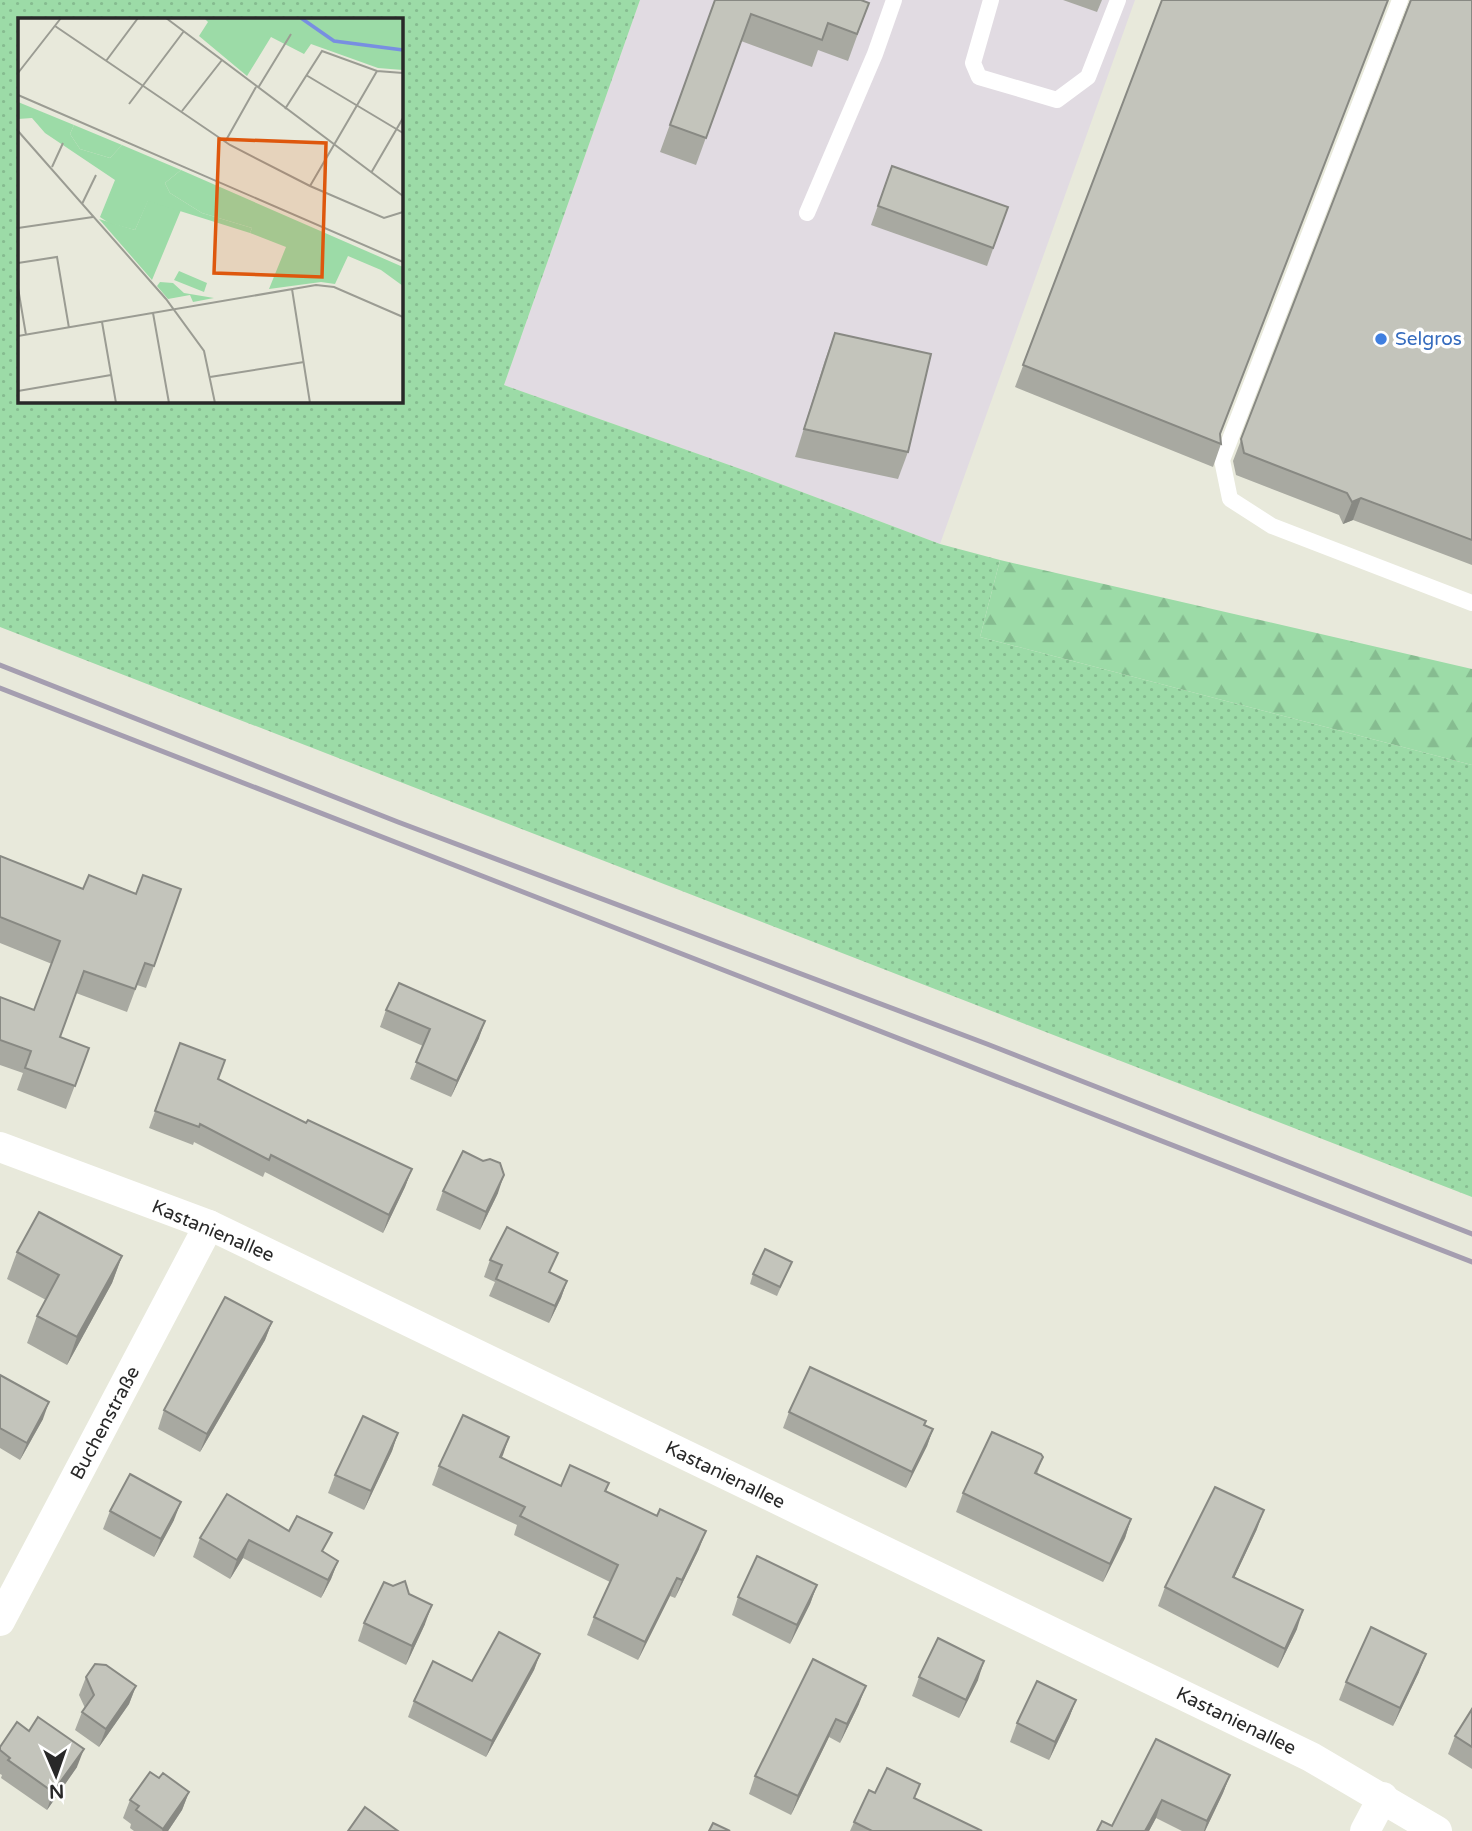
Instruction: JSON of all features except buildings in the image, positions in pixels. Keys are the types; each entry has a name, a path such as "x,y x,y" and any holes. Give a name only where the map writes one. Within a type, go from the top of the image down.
{"street":[{"name":"Kastanienallee","path":"0,1147 209,1225 1311,1757 1437,1831"},
{"name":"Buchenstraße","path":"0,1621 209,1225"},
{"path":"1366,1831 1383,1797"}],"lane":[{"path":"807,213 875,54 894,0"},
{"path":"991,0 973,63 979,76 1057,100 1088,77 1118,0"},
{"path":"1400,0 1222,460 1230,499 1272,526 1472,603"}],"shaded area":[{"path":"640,0 1135,0 940,544 749,472 504,385"}],"green space":[{"path":"0,0 640,0 504,385 749,472 940,544 1000,560 980,637 1472,765 1472,1197 0,627"},
{"path":"1000,560 1472,669 1472,765 980,637"}],"railway":[{"path":"0,665 398,822 987,1044 1472,1234"},
{"path":"0,688 1472,1262"}],"place":[{"name":"Selgros","path":"1381,339"}]}
